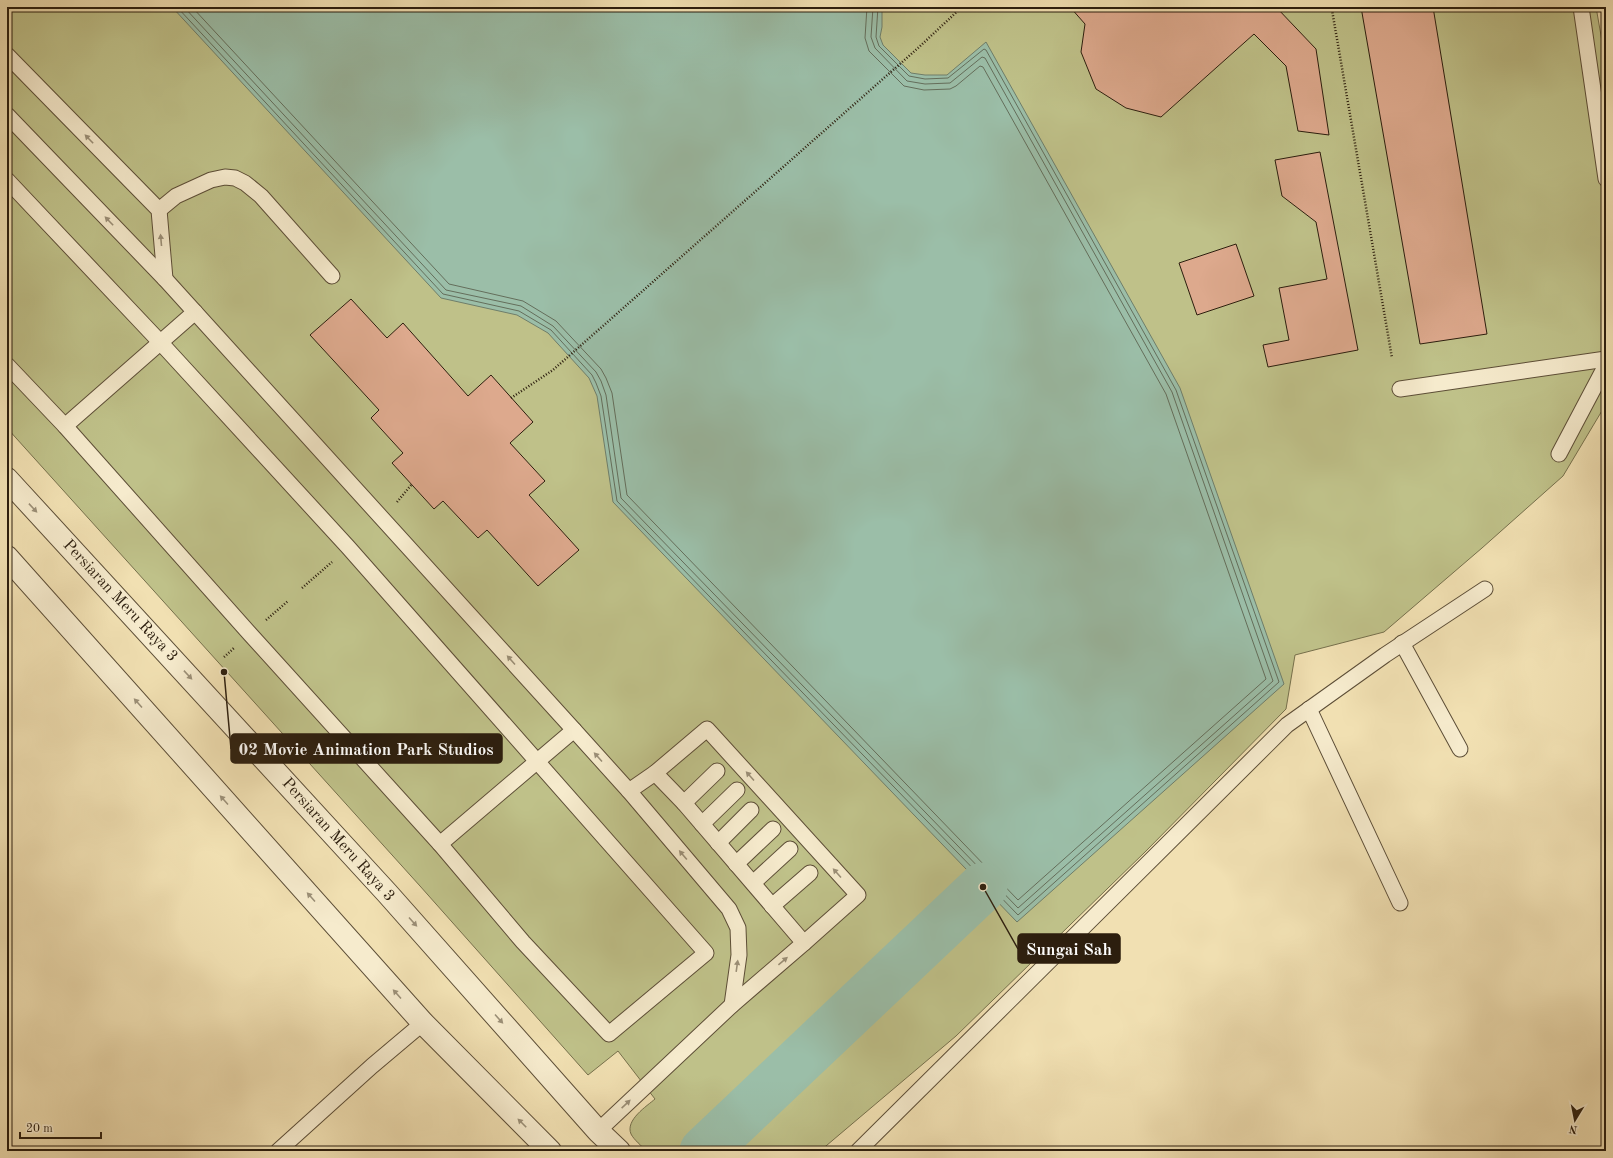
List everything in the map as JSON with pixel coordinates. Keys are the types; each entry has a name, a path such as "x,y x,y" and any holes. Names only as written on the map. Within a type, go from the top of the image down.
{"street":[{"name":"Persiaran Meru Raya 3","path":"7,479 387,893 598,1130 619,1151"},
{"path":"7,557 423,1023 550,1151"}],"lane":[{"path":"1581,7 1606,179"},
{"path":"7,55 159,210 165,279"},
{"path":"7,115 165,279 629,791 729,909 738,928 739,955 732,1005"},
{"path":"159,210 176,196 211,180 225,177 235,178 245,183 261,196 332,276"},
{"path":"7,180 160,342 348,547 706,953 609,1034 523,942 440,844 65,426 7,365"},
{"path":"65,426 195,312"},
{"path":"1400,389 1606,358"},
{"path":"1559,454 1606,365"},
{"path":"858,1151 1287,726 1402,643 1485,589"},
{"path":"1402,643 1460,749"},
{"path":"1309,709 1400,904"},
{"path":"598,1130 732,1005 858,895 708,729 654,773 629,791"},
{"path":"440,844 574,730"},
{"path":"684,803 716,771"},
{"path":"654,773 684,803 804,943"},
{"path":"702,824 738,790"},
{"path":"718,842 751,810"},
{"path":"736,864 773,828"},
{"path":"753,883 790,849"},
{"path":"772,906 810,873"},
{"path":"278,1151 372,1066 423,1023"}],"path":[{"path":"511,398 552,370 918,48 962,7"},
{"path":"1330,7 1332,10 1392,358"},
{"path":"394,506 412,484"},
{"path":"302,588 335,559"},
{"path":"264,622 288,601"}],"green space":[{"path":"7,7 1596,7 1606,64 1606,404 1563,476 1384,632 1295,655 1286,709 1145,852 956,1036 820,1151 646,1151 632,1136 630,1129 634,1119 642,1109 655,1099 618,1051 588,1075 420,886 7,428"}],"water":[{"path":"172,7 882,7 882,27 880,37 883,45 911,73 925,75 947,75 986,42 1180,388 1284,684 1017,922 613,502 597,396 589,378 548,333 517,315 441,298"}],"building":[{"path":"1070,7 1276,7 1316,49 1329,135 1298,131 1286,66 1254,34 1161,117 1126,108 1096,89 1081,52 1085,24"},
{"path":"1361,7 1433,7 1487,334 1420,344"},
{"path":"1320,152 1358,350 1268,367 1263,345 1289,340 1279,288 1327,279 1316,222 1282,196 1275,160"},
{"path":"1236,244 1254,296 1197,315 1179,263"},
{"path":"351,299 387,338 403,323 468,396 491,375 533,422 510,443 545,481 529,495 579,550 538,586 487,530 478,538 443,501 434,509 392,463 403,453 371,418 379,410 310,335"}],"waterway":[{"path":"704,1151 983,887"}],"place":[{"name":"02 Movie Animation Park Studios","path":"224,672"},
{"name":"Sungai Sah","path":"983,887"}]}
